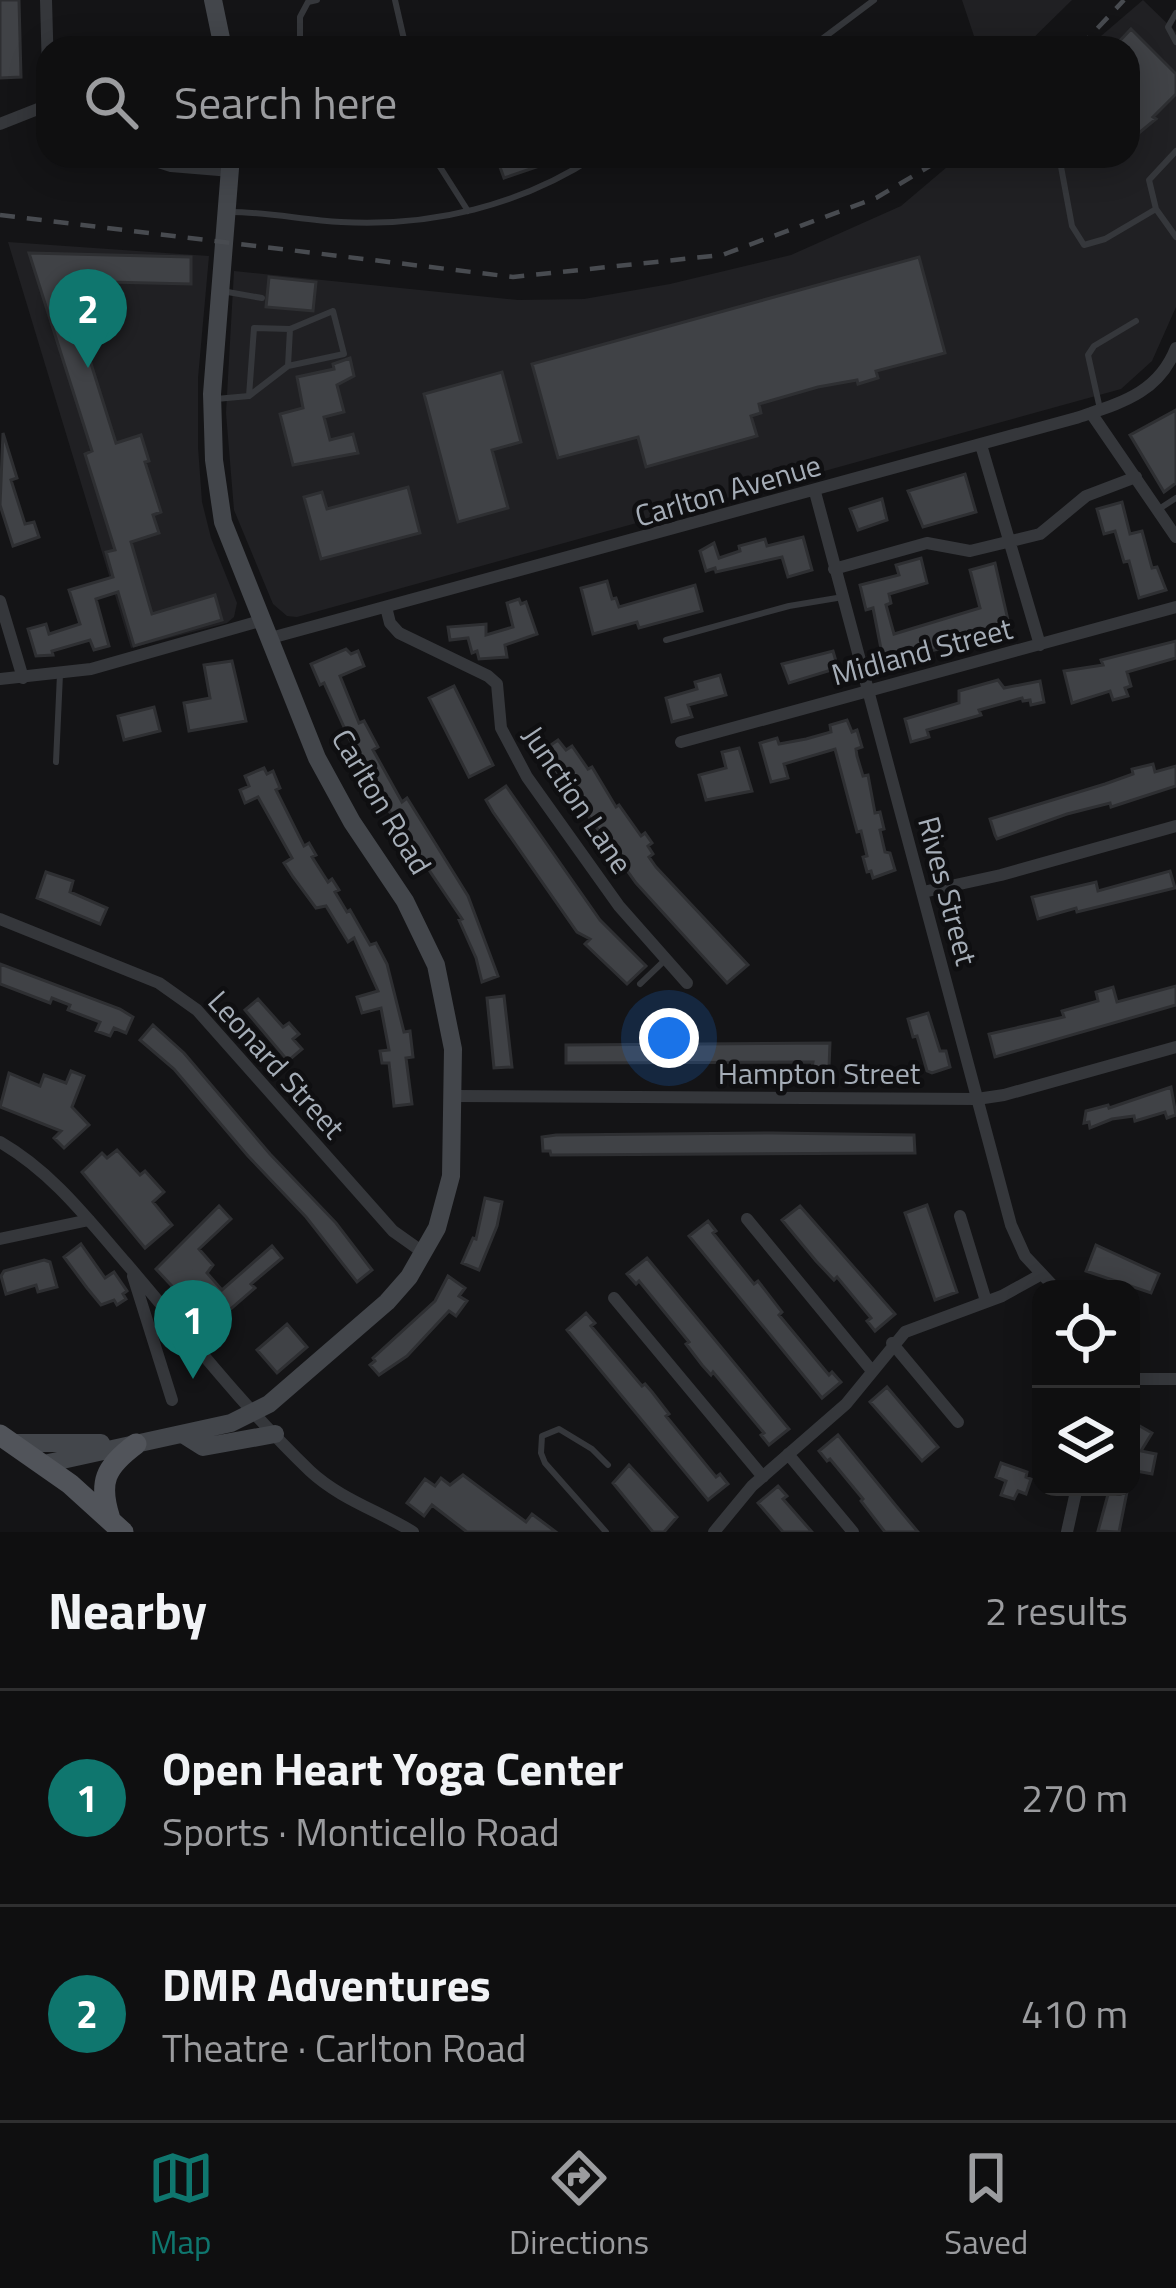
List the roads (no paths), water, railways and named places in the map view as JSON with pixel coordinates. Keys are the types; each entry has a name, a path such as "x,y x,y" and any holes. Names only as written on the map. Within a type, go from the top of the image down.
{"main road":[{"path":"213,0 220,36"},
{"name":"Carlton Road","path":"231,168 212,399 223,522 316,758 405,901 436,965 450,1022 454,1096 451,1176 437,1228 424,1253 387,1302 254,1414"},
{"path":"44,1464 184,1435 254,1414"},
{"path":"184,1435 203,1447 275,1435"},
{"path":"5,1443 136,1444"},
{"path":"5,1443 44,1464 116,1526"},
{"path":"116,1526 102,1495 104,1478 116,1459 136,1444"}],"street":[{"path":"46,0 47,36"},
{"path":"0,124 36,110"},
{"name":"Carlton Avenue","path":"0,679 60,674 386,607 815,492 1095,411 1150,388 1170,364 1176,348"},
{"path":"1095,411 1176,537"},
{"path":"981,445 1040,644"},
{"path":"834,569 927,543 970,551 1040,534 1086,496 1136,477"},
{"name":"Rives Street","path":"815,492 1015,1236 1046,1280"},
{"path":"0,601 23,678"},
{"name":"Junction Lane","path":"386,607 399,633 497,684 501,728 527,777 619,906 687,983"},
{"name":"Midland Street","path":"681,742 1176,607"},
{"path":"922,892 1176,826"},
{"name":"Leonard Street","path":"0,919 179,995 230,1045 381,1218 424,1253"},
{"name":"Hampton Street","path":"454,1096 977,1100 1176,1047"},
{"path":"0,1142 40,1167 275,1435 333,1489 413,1532"},
{"path":"960,1216 986,1301"},
{"path":"747,1219 872,1371"},
{"path":"0,1239 89,1220"},
{"path":"130,1269 172,1400"},
{"path":"714,1532 763,1477 846,1404 892,1343 920,1324 986,1301 1040,1275"},
{"path":"614,1298 763,1477"},
{"path":"892,1343 958,1422"},
{"path":"1140,1379 1176,1379"},
{"path":"788,1454 853,1532"},
{"path":"1067,1532 1075,1496"}],"lane":[{"path":"301,36 300,17 308,2 317,0"},
{"path":"395,0 403,36"},
{"path":"826,36 874,0"},
{"path":"1176,13 1168,27 1176,43"},
{"path":"1176,152 1149,180 1156,209 1176,238"},
{"path":"441,168 468,211"},
{"path":"227,212 369,223 468,211 542,187 575,168"},
{"path":"1060,168 1072,226 1084,245 1105,239 1156,209"},
{"path":"219,290 262,298"},
{"path":"212,399 249,396 288,366 344,354 333,311 290,329 254,328 249,396"},
{"path":"1095,411 1088,355 1094,346 1136,321"},
{"path":"288,366 290,329"},
{"path":"1159,509 1176,498"},
{"path":"666,640 790,605 843,596"},
{"path":"56,762 60,674"},
{"path":"640,984 668,958"},
{"path":"606,1532 544,1463 542,1436 559,1429 608,1465"}],"railway":[{"path":"1090,36 1124,0"},
{"path":"0,215 513,277 722,255 876,198 927,168"}],"place":[{"name":"DMR Adventures","path":"88,368"},
{"name":"Open Heart Yoga Center","path":"193,1379"}]}
